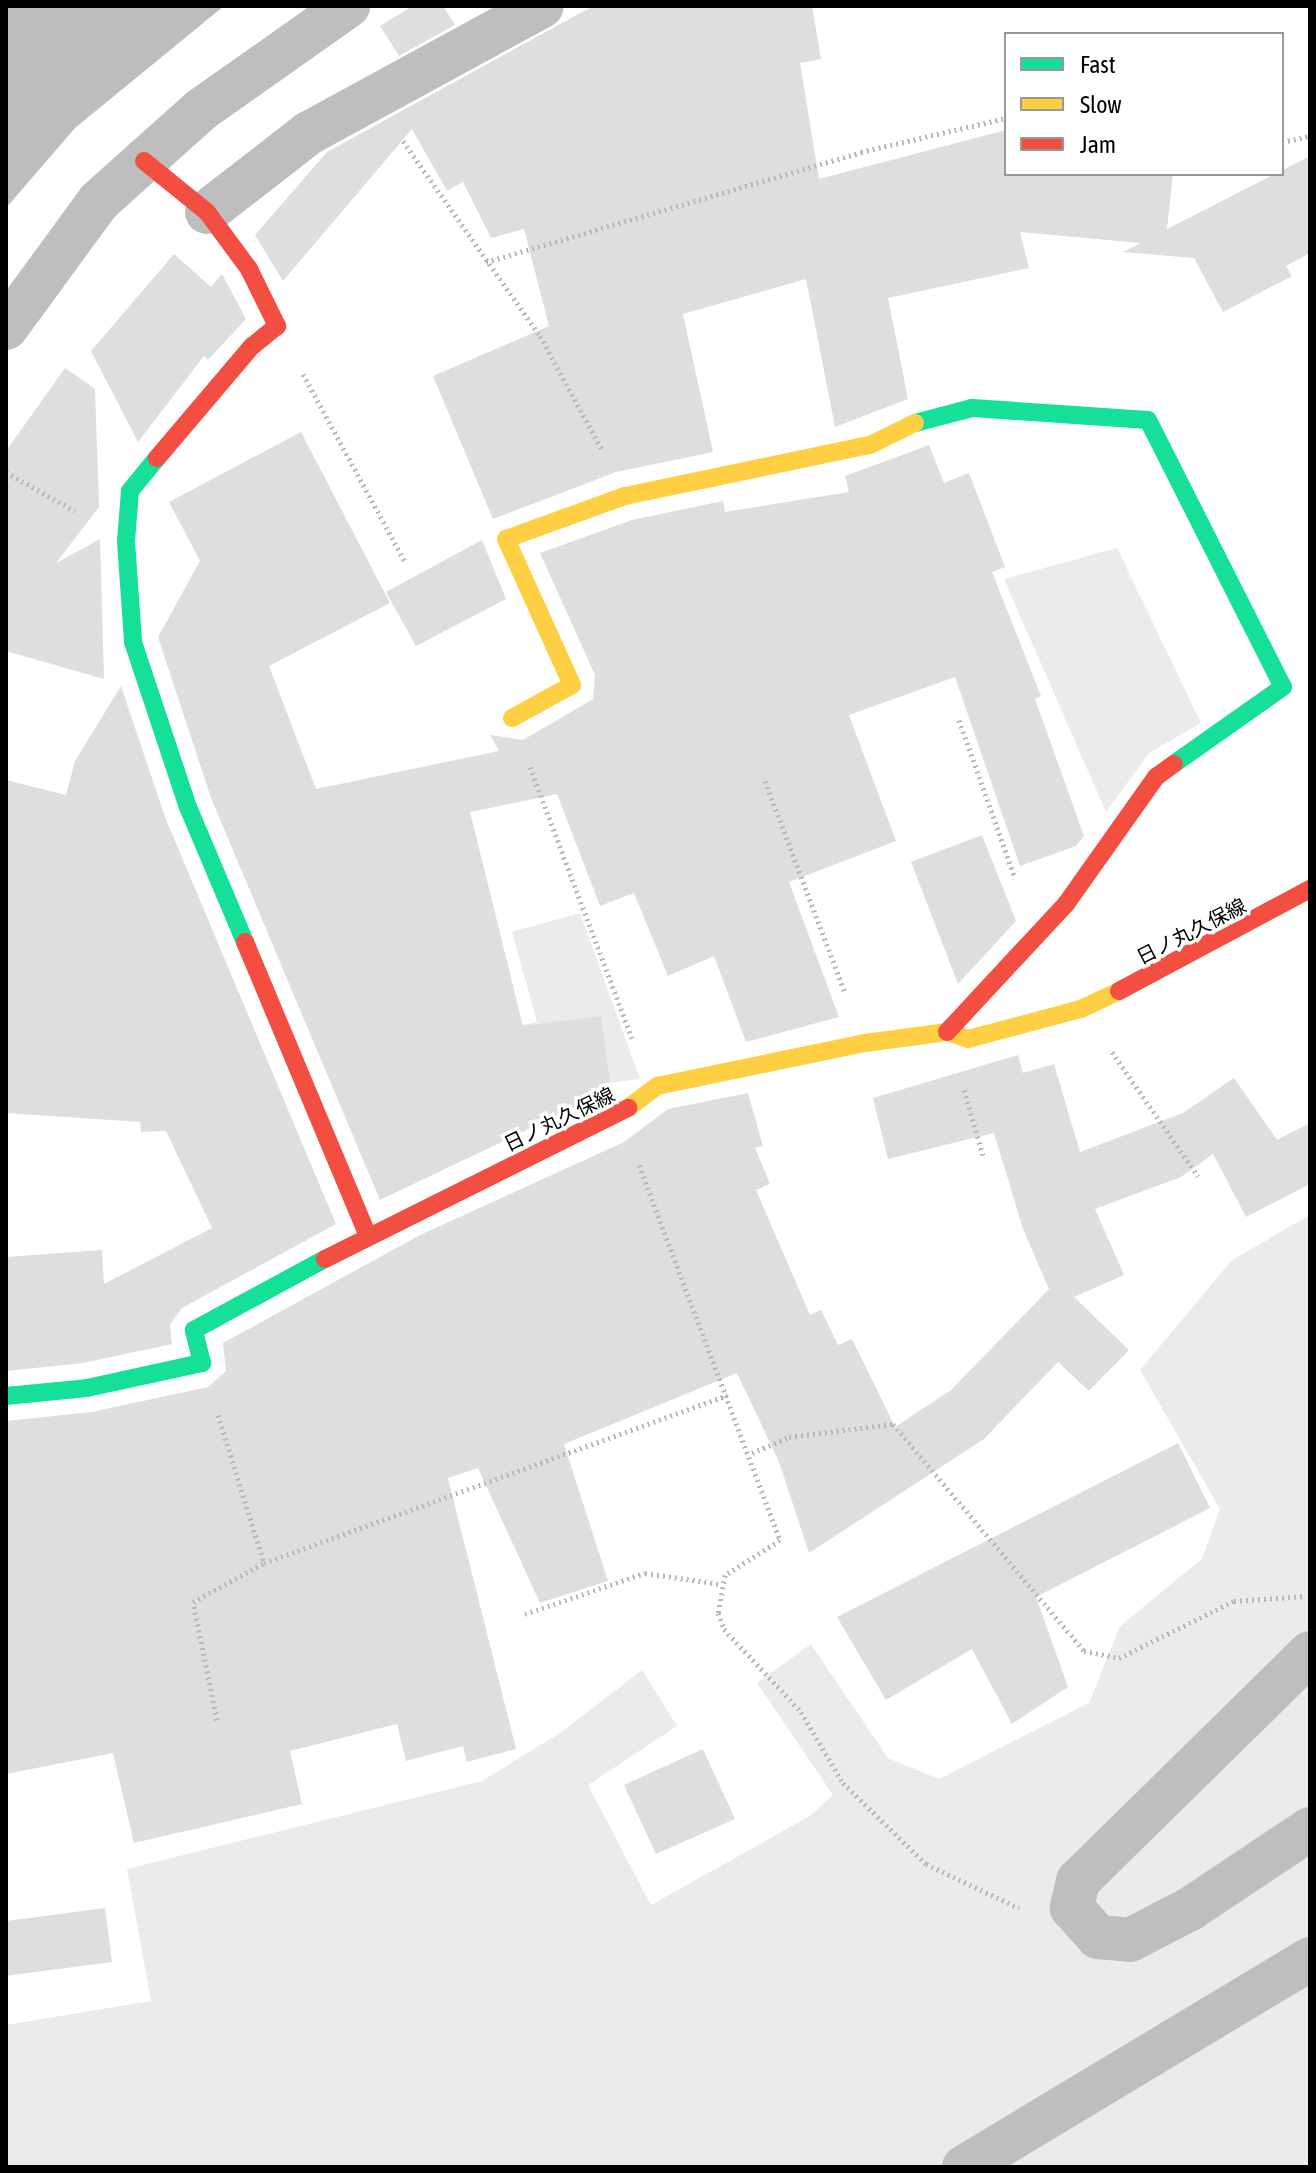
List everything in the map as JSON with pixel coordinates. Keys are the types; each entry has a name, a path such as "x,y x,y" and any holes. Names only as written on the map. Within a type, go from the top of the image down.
{"street":[{"path":"6,328 99,201 202,109 348,6"},
{"path":"207,212 309,133 375,94 542,6"},
{"path":"144,161 207,212 249,269 277,326 252,346 130,491 126,541 133,642 188,807 368,1236"},
{"path":"512,718 572,685 506,539 625,496 870,445 949,412 1148,420 1283,687 1156,777 1036,938 947,1032"},
{"name":"日ノ丸久保線","path":"202,1363 194,1330 368,1236 620,1115 652,1091 865,1043 947,1032 968,1039 1081,1009 1196,955 1310,889"},
{"path":"6,1396 87,1388 202,1363"},
{"path":"1310,1653 1078,1881 1072,1908 1084,1927 1098,1937 1130,1940 1190,1909 1310,1829"},
{"path":"964,2167 1310,1959"}],"path":[{"path":"375,94 435,193 540,336 625,496"},
{"path":"486,262 861,152 1004,118"},
{"path":"1284,142 1310,136"},
{"path":"277,326 405,562"},
{"path":"6,472 126,541"},
{"path":"512,718 652,1091"},
{"path":"959,720 1036,938"},
{"path":"765,781 865,1043"},
{"path":"1081,1009 1198,1176"},
{"path":"525,1614 645,1573 720,1584 780,1540 752,1453 620,1115"},
{"path":"202,1363 264,1563"},
{"path":"217,1720 193,1602 264,1563 728,1395"},
{"path":"752,1453 789,1437 893,1424 1084,1651 1119,1658 1234,1601 1310,1596"},
{"path":"720,1584 718,1613 738,1650 801,1712 843,1783 926,1864 1072,1933 1084,1927"}],"shaded area":[{"path":"6,6 224,6 75,128 6,208"},
{"path":"1117,548 1201,723 1149,753 1106,812 1004,579"},
{"path":"580,913 640,1079 520,1095 486,1033 537,1022 512,932"},
{"path":"1310,1215 1310,2167 6,2167 6,2025 151,2001 127,1869 482,1781 560,1733 642,1670 677,1726 588,1785 651,1905 810,1816 833,1795 757,1683 811,1644 888,1758 939,1779 1089,1703 1120,1626 1202,1559 1220,1509 1140,1370 1232,1260"}],"building":[{"path":"413,6 443,6 455,25 399,56 380,26"},
{"path":"593,6 812,6 821,59 800,63 819,179 1004,131 1004,176 1173,176 1167,229 1271,176 1284,176 1284,169 1310,156 1310,253 1286,266 1292,276 1223,312 1194,258 1123,252 1140,243 1020,232 1029,268 888,298 908,399 835,427 806,279 683,314 713,452 616,472 493,519 433,376 549,326 524,229 491,238 463,182 447,191 412,129 283,281 255,235 327,152"},
{"path":"174,254 211,287 222,274 246,319 208,360 204,356 138,442 91,351"},
{"path":"65,368 95,389 99,507 56,563 100,539 104,679 6,651 6,451"},
{"path":"301,432 390,603 269,666 316,789 499,751 490,735 523,740 593,699 595,675 540,553 632,520 723,501 725,512 849,492 845,476 929,445 944,483 969,473 1005,567 992,572 1041,696 1035,699 1084,836 1076,846 1020,866 955,677 849,715 896,841 789,882 839,1017 746,1042 714,956 668,976 634,893 600,906 557,794 470,812 523,1026 601,1016 611,1090 380,1200 211,798 158,637 200,561 169,502"},
{"path":"482,540 506,599 416,646 386,592"},
{"path":"121,686 165,817 336,1224 182,1308 170,1324 172,1344 83,1363 6,1371 6,1257 102,1250 104,1284 212,1228 166,1131 141,1132 140,1122 6,1113 6,780 66,795 75,761"},
{"path":"982,835 1016,921 958,984 911,862"},
{"path":"1018,1055 1023,1073 1054,1064 1080,1152 1183,1113 1234,1078 1277,1140 1310,1123 1310,1184 1246,1217 1213,1154 1181,1177 1095,1209 1124,1275 1074,1297 1129,1350 1089,1391 1058,1362 984,1439 809,1553 779,1462 737,1373 564,1444 608,1581 540,1603 478,1468 448,1478 516,1749 467,1762 463,1746 406,1761 397,1724 290,1751 302,1804 134,1843 113,1753 6,1774 6,1421 92,1412 208,1387 226,1371 223,1343 420,1235 624,1142 668,1109 748,1093 763,1146 755,1148 770,1184 756,1190 810,1315 821,1310 838,1345 852,1339 895,1427 951,1390 1049,1289 1023,1229 994,1133 888,1159 873,1098"},
{"path":"1178,1443 1210,1508 1036,1597 1068,1687 1012,1724 972,1649 886,1700 837,1617"},
{"path":"703,1749 735,1819 656,1854 624,1785"},
{"path":"105,1908 112,1962 6,1976 6,1921"}],"traffic: fast":[{"path":"915,423 972,408 1148,420 1283,687 1174,764"},
{"path":"157,458 130,491 126,541 133,642 188,807 245,942"},
{"path":"6,1396 87,1388 202,1363 194,1330 325,1259"}],"traffic: slow":[{"path":"512,718 572,685 506,539 625,496 870,445 915,423"},
{"path":"628,1108 657,1086 865,1043 947,1032 968,1039 1081,1009 1119,991"}],"traffic: jam":[{"path":"144,161 207,212 249,269 277,326 252,346 157,458"},
{"path":"947,1032 1066,904 1156,777 1174,764"},
{"path":"1119,991 1310,889"},
{"path":"245,942 368,1236"},
{"path":"325,1259 628,1108"}]}
